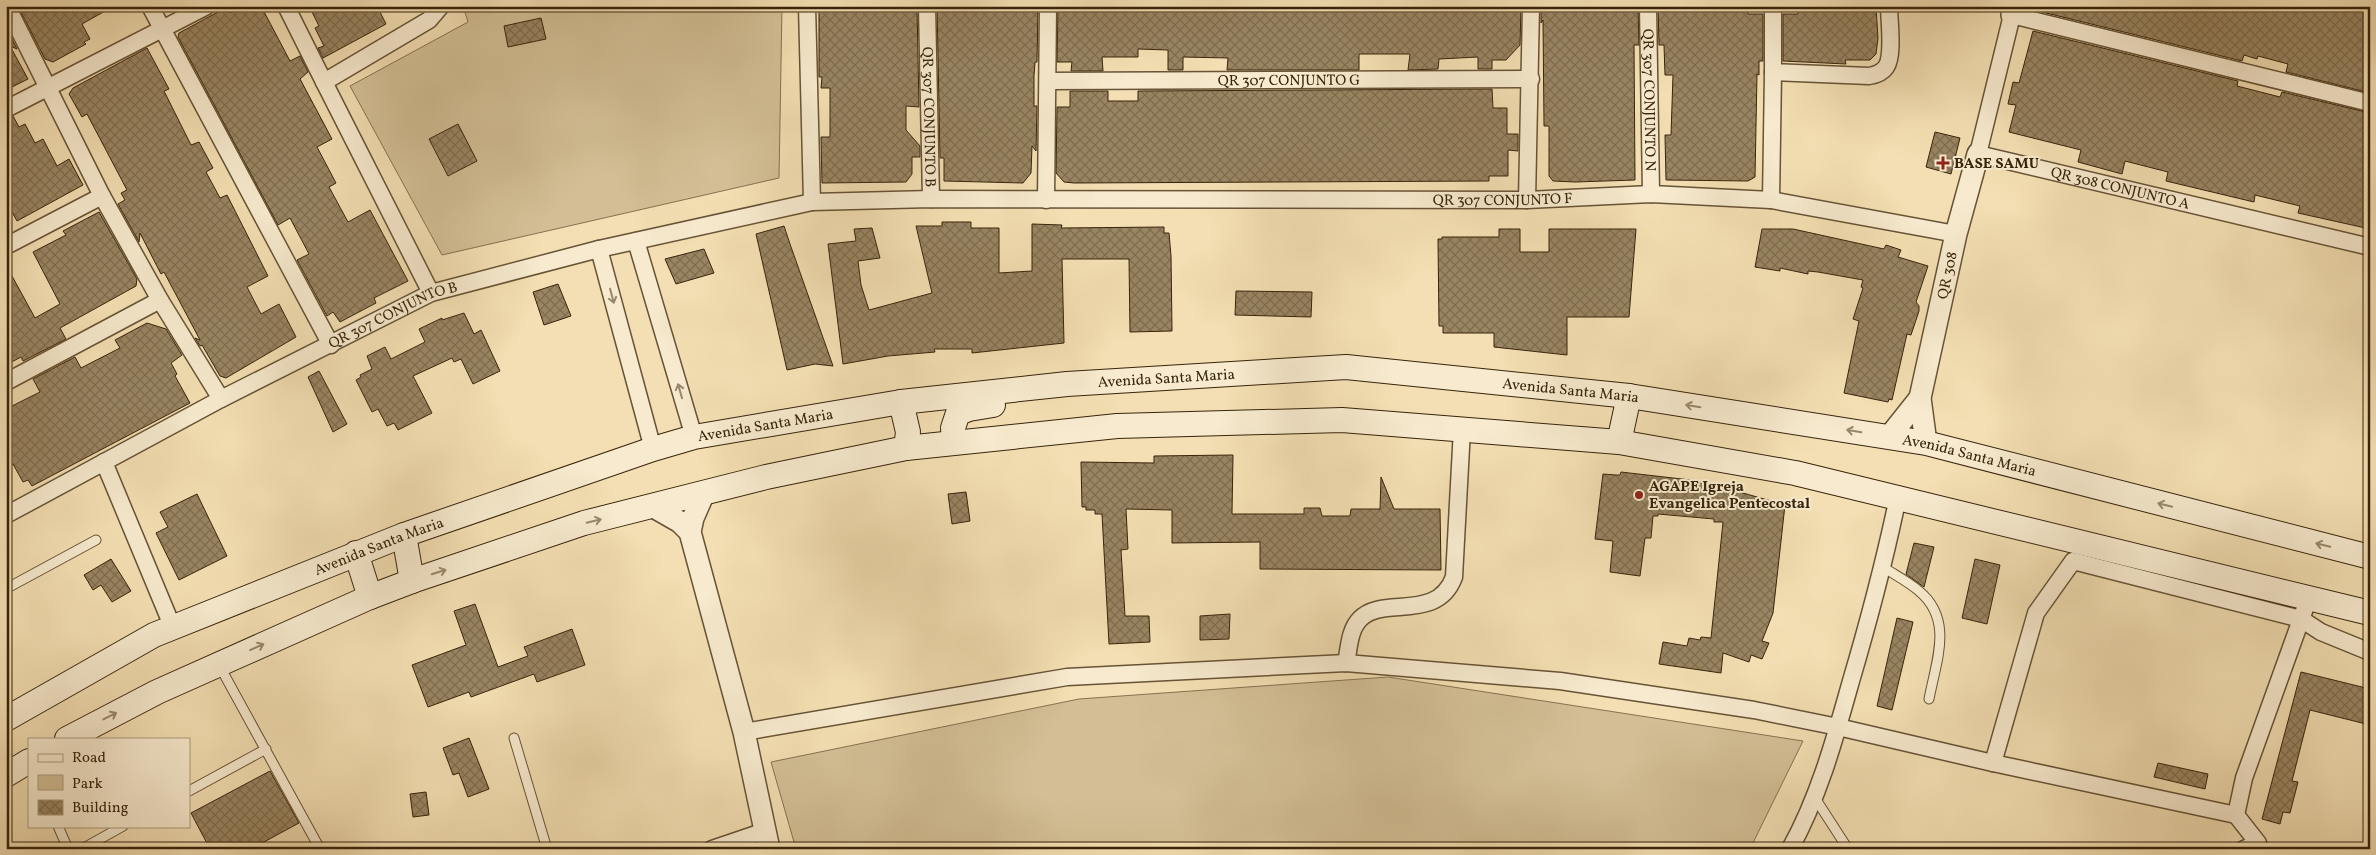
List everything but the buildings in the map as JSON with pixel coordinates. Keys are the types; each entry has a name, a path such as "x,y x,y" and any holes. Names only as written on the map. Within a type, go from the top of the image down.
{"main road":[{"name":"Avenida Santa Maria","path":"6,719 154,635 404,535 653,449 694,437 901,402 1067,384 1346,367 1629,396 1926,444 2370,557"},
{"path":"954,442 953,428 958,413 1038,395 1067,384"},
{"path":"1619,442 1629,396"},
{"path":"901,402 908,432 906,448"},
{"path":"69,738 157,692 370,597 584,523 766,477 906,448 1117,426 1342,420 1619,442 1795,473 1898,497 2080,552 2304,610 2370,613"},
{"path":"404,535 412,581"},
{"path":"356,553 370,597"},
{"path":"6,775 28,762"}],"street":[{"path":"7,6 102,196 160,300 221,399"},
{"path":"150,6 330,345"},
{"path":"6,109 207,6"},
{"path":"286,6 431,292"},
{"path":"324,82 429,20 441,6"},
{"path":"807,6 812,202"},
{"name":"QR 307 CONJUNTO B","path":"6,515 221,399 431,292 599,249 812,202 931,199 927,6"},
{"path":"1046,200 1048,6"},
{"path":"1527,200 1531,79 1531,6"},
{"name":"QR 307 CONJUNTO N","path":"1648,6 1651,194"},
{"path":"1771,200 1772,6"},
{"path":"1773,72 1869,76 1878,74 1886,67 1890,59 1889,6"},
{"path":"1978,154 2013,11 2370,103"},
{"name":"QR 307 CONJUNTO G","path":"1048,81 1531,79"},
{"name":"QR 308","path":"1926,444 1920,398 1956,234 1978,154"},
{"name":"QR 308 CONJUNTO A","path":"1978,154 2370,247"},
{"name":"QR 307 CONJUNTO F","path":"931,199 1527,200 1651,194 1771,200 1956,234"},
{"path":"6,246 102,196"},
{"path":"636,241 694,437"},
{"path":"599,249 653,449"},
{"path":"6,382 160,300"},
{"name":"QR 308","path":"1889,437 1920,398"},
{"path":"1346,663 1352,630 1360,618 1373,612 1429,602 1441,597 1450,587 1454,577 1462,429"},
{"path":"104,462 173,628"},
{"path":"704,493 693,518 690,532 744,732 767,840 712,849"},
{"path":"1790,849 1815,798 1838,727 1883,567 1898,497"},
{"path":"652,506 680,522 690,532"},
{"path":"1994,763 2036,613 2080,552"},
{"path":"2304,610 2321,632 2370,652"},
{"path":"2236,815 2244,778 2304,610"},
{"path":"744,732 1067,677 1346,663 1560,680 1754,710 1838,727 2236,815 2258,843 2244,849"}],"lane":[{"path":"6,586 11,586 96,540"},
{"path":"1883,567 1919,590 1931,603 1939,616 1941,633 1929,700"},
{"path":"219,664 320,849"},
{"path":"514,738 547,849"},
{"path":"190,790 266,749"},
{"path":"1815,798 1848,849"},
{"path":"59,828 68,849"},
{"path":"82,849 119,828"}],"green space":[{"path":"463,6 782,6 779,178 442,255 350,86 468,22"},
{"path":"1388,677 1803,741 1750,849 796,849 771,762 1079,699"}],"place":[{"name":"BASE SAMU","path":"1943,163"},
{"name":"AGAPE Igreja Evangelica Pentecostal","path":"1639,495"}]}
